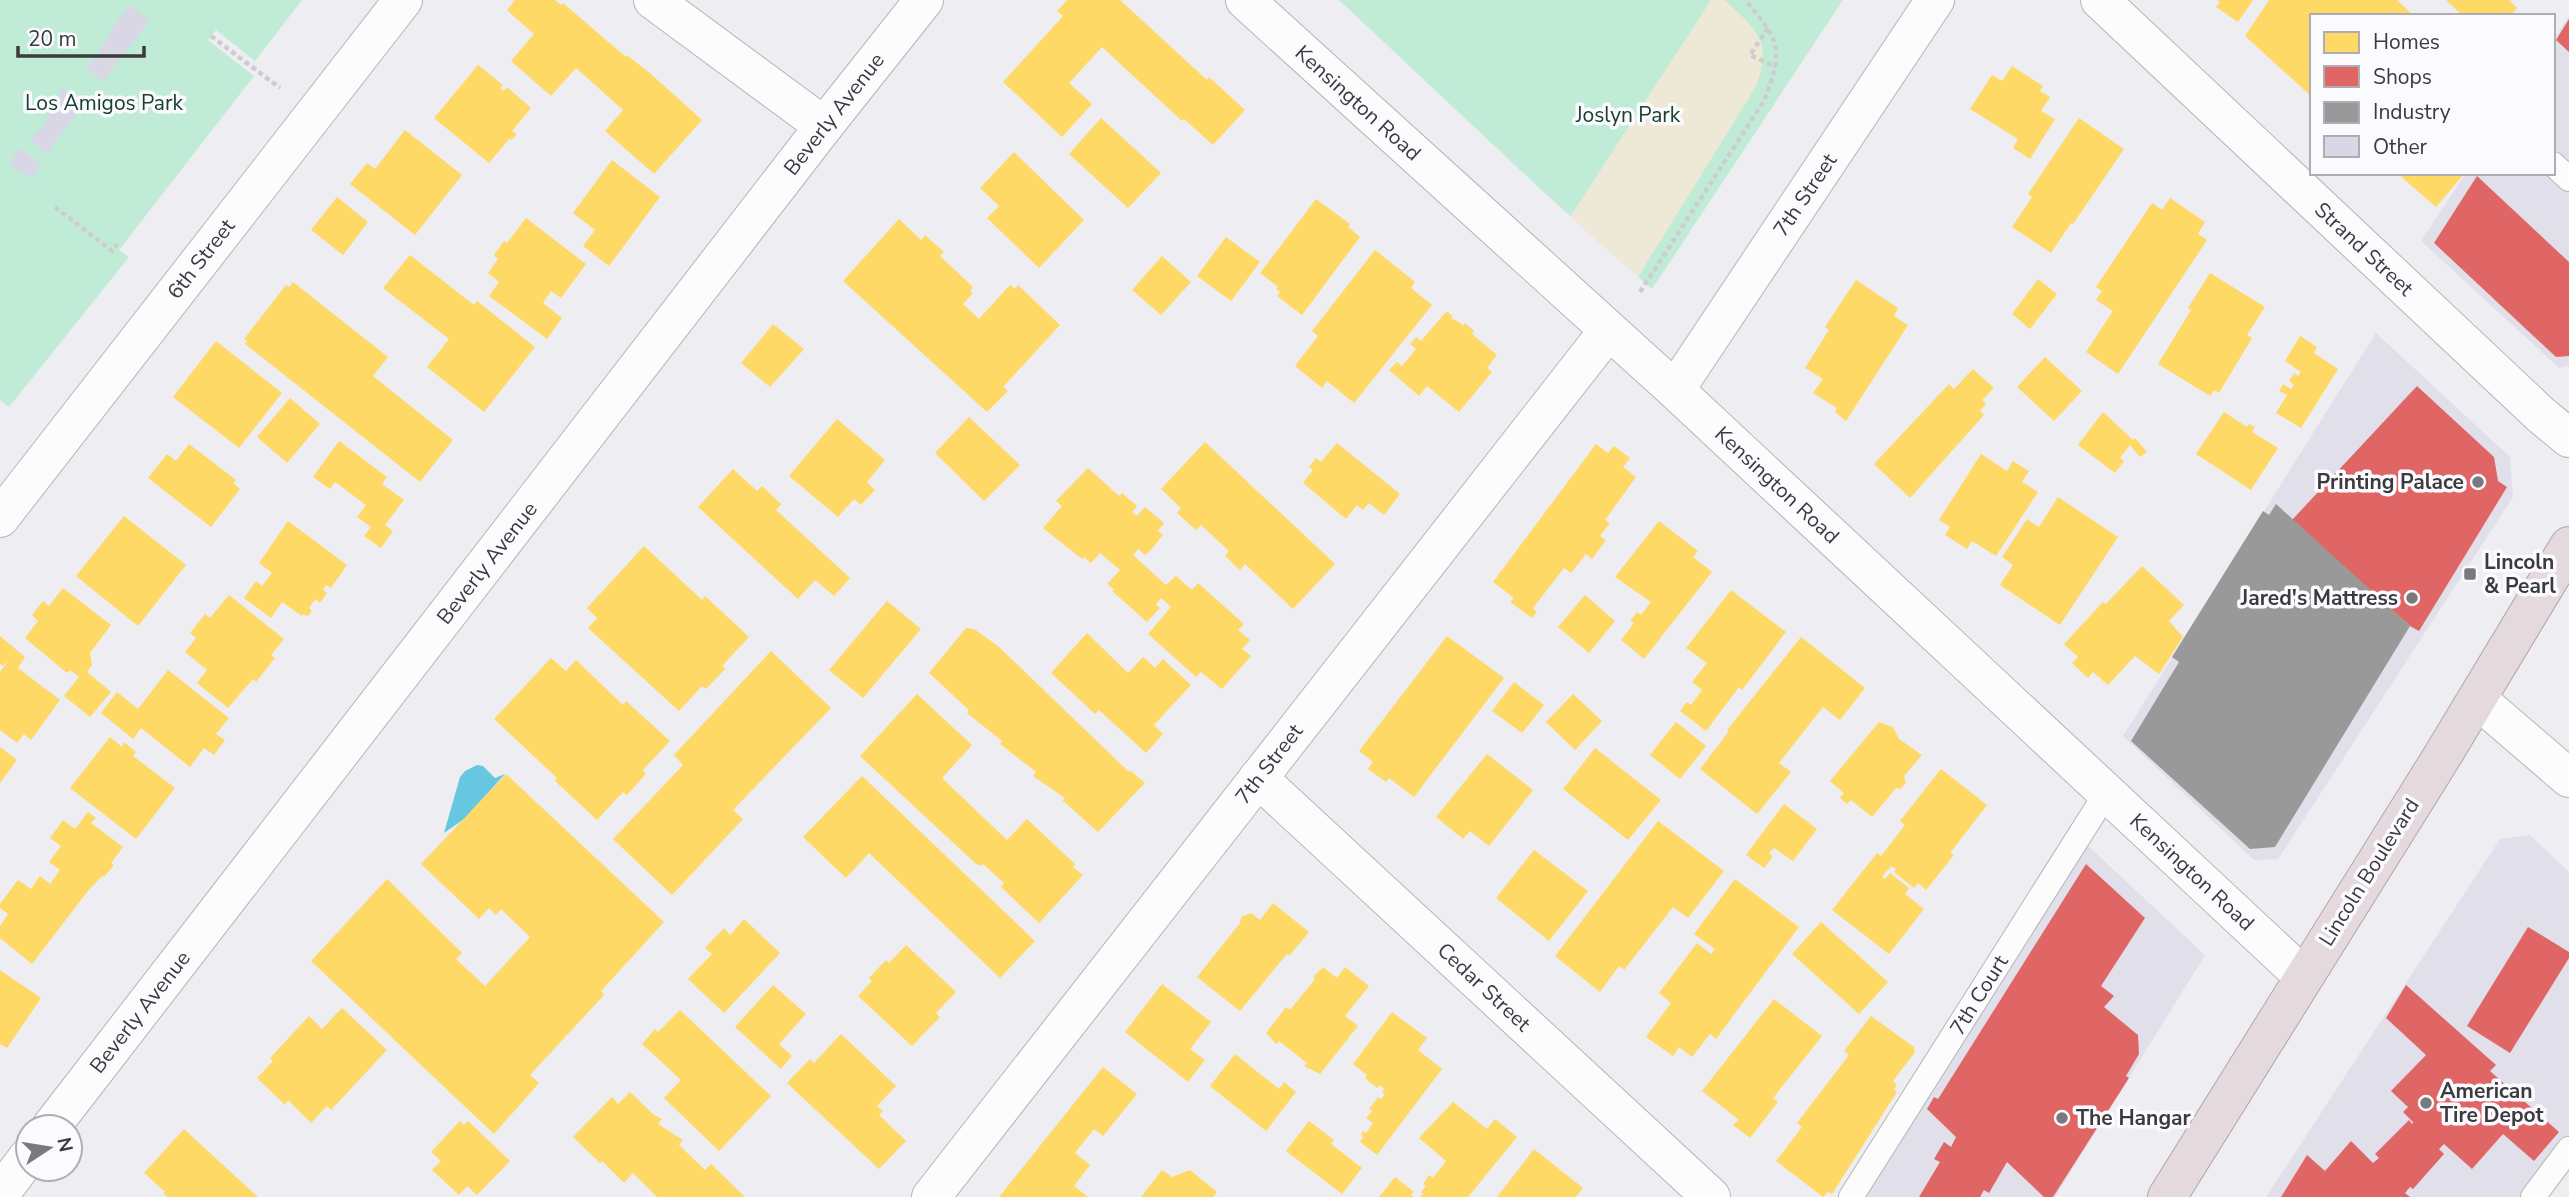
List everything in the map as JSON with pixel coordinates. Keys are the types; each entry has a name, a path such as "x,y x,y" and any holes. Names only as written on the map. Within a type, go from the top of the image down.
{"highway":[{"name":"Lincoln Boulevard","path":"2167,1197 2477,699 2569,546"}],"street":[{"name":"6th Street","path":"0,518 403,0"},
{"path":"653,0 824,126"},
{"name":"Beverly Avenue","path":"62,1113 924,0"},
{"name":"Kensington Road","path":"1245,0 1675,390 2304,976"},
{"name":"7th Street","path":"1675,390 1935,0"},
{"name":"Strand Street","path":"2101,0 2541,415 2569,438"},
{"name":"7th Street","path":"931,1197 1608,331"},
{"path":"2477,699 2569,778"},
{"name":"Cedar Street","path":"1258,778 1711,1197"},
{"path":"0,1194 14,1176"}],"lane":[{"path":"2555,166 2569,179"},
{"name":"7th Court","path":"1852,1197 2107,792"},
{"path":"2533,1197 2569,1149"}],"path":[{"path":"1640,292 1763,101 1776,67 1778,50 1769,28 1745,0"},
{"path":"1769,28 1750,55 1776,67"},
{"path":"211,36 280,88"},
{"path":"55,207 112,251 117,244"}],"shaded area":[{"path":"2569,16 2569,366 2559,368 2421,241 2465,175 2555,175 2555,37"},
{"path":"2376,333 2510,457 2513,497 2278,859 2254,860 2123,736"},
{"path":"2530,835 2569,872 2569,1156 2534,1197 2266,1197 2500,839"},
{"path":"2086,844 2205,955 2055,1197 1862,1197"}],"green space":[{"name":"Los Amigos Park","path":"0,0 302,0 255,61 216,30 208,40 254,76 119,250 129,257 9,407 0,400"},
{"name":"Joslyn Park","path":"1339,0 1843,0 1652,289 1549,197"}],"sand":[{"path":"1711,0 1724,0 1753,29 1762,47 1760,72 1755,88 1638,277 1570,217"}],"water":[{"path":"477,765 483,766 495,778 505,774 464,819 444,833 460,777"}],"building: Homes":[{"path":"515,0 555,0 561,5 563,3 626,57 627,55 651,74 702,120 654,174 605,131 623,110 576,68 551,96 511,61 534,34 507,10"},
{"path":"1067,0 1120,0 1207,80 1209,77 1245,110 1213,145 1184,119 1182,121 1102,47 1069,83 1092,104 1062,137 1003,82 1063,16 1057,11"},
{"path":"2217,0 2253,0 2238,22 2216,7 2220,2"},
{"path":"2269,0 2397,0 2412,14 2310,14 2310,95 2245,36"},
{"path":"2446,0 2509,0 2517,8 2512,14 2461,14"},
{"path":"478,65 503,85 500,88 504,91 507,87 531,108 512,131 517,134 511,140 510,138 489,163 434,118"},
{"path":"2012,66 2043,86 2040,91 2050,97 2041,111 2055,119 2030,159 2013,148 2018,139 1970,109 1992,75 2002,81"},
{"path":"1101,118 1161,173 1128,208 1069,154"},
{"path":"2079,118 2124,149 2051,253 2012,227 2032,197 2028,194"},
{"path":"405,130 462,175 415,235 350,184 367,163 375,169"},
{"path":"1014,152 1084,220 1039,268 987,218 999,206 980,188"},
{"path":"612,160 660,197 609,266 583,246 595,230 573,213"},
{"path":"2399,175 2463,175 2436,207"},
{"path":"337,197 368,222 343,255 311,230"},
{"path":"2170,198 2205,222 2198,234 2207,240 2118,374 2086,352 2113,311 2096,300 2102,291 2096,287 2152,203 2162,210"},
{"path":"1316,199 1350,224 1348,227 1360,237 1302,315 1277,296 1280,292 1276,289 1278,287 1260,273"},
{"path":"526,218 586,264 561,298 551,291 543,303 562,318 547,339 489,296 499,282 488,273 498,259 494,255"},
{"path":"899,219 921,240 925,235 944,252 940,256 973,287 970,291 973,293 963,304 979,319 1010,285 1015,289 1018,285 1060,325 1003,387 1008,391 987,412 843,281"},
{"path":"1226,237 1260,262 1231,301 1197,276"},
{"path":"1375,250 1415,282 1411,288 1432,305 1354,403 1327,381 1322,388 1295,366 1318,336 1312,331"},
{"path":"410,255 474,305 477,301 535,347 484,412 427,367 449,339 383,288"},
{"path":"1162,256 1191,282 1161,315 1132,290"},
{"path":"2210,273 2265,307 2247,335 2252,338 2219,393 2214,390 2210,396 2158,364"},
{"path":"2038,279 2057,294 2030,329 2012,314"},
{"path":"1856,280 1898,308 1894,316 1908,325 1846,421 1835,412 1837,408 1813,393 1823,379 1805,368 1829,330 1825,327"},
{"path":"293,282 388,357 373,376 453,440 420,482 245,344 247,341 244,339 286,285 289,287"},
{"path":"1448,312 1462,327 1465,323 1474,331 1472,334 1497,355 1487,368 1492,372 1459,412 1427,386 1419,396 1389,370 1397,362 1402,366 1416,349 1410,344 1416,337 1421,341"},
{"path":"773,324 804,349 770,387 741,363"},
{"path":"2300,336 2317,347 2314,353 2338,369 2301,428 2276,413 2287,395 2279,391 2283,384 2291,389 2294,385 2289,381 2294,373 2298,376 2301,372 2285,361"},
{"path":"216,341 282,393 239,448 173,397"},
{"path":"2045,357 2082,391 2054,421 2017,387"},
{"path":"1973,369 1994,388 1982,400 1986,404 1980,411 1984,415 1910,498 1874,464 1949,384 1954,389"},
{"path":"290,398 320,424 287,463 257,437"},
{"path":"2103,412 2133,440 2135,438 2147,452 2140,457 2130,445 2120,458 2124,461 2115,473 2078,445"},
{"path":"2224,412 2247,427 2249,424 2255,427 2252,432 2278,448 2251,490 2196,454"},
{"path":"969,417 1020,465 984,501 935,453"},
{"path":"837,419 885,460 867,482 875,490 861,505 854,499 838,517 789,476"},
{"path":"339,441 387,477 382,484 404,500 385,525 393,531 381,548 364,536 371,527 357,517 366,505 335,482 330,489 313,477"},
{"path":"1205,442 1335,564 1293,609 1245,564 1240,570 1225,556 1229,551 1201,525 1196,530 1177,513 1181,508 1161,489"},
{"path":"1337,443 1400,494 1384,515 1369,503 1363,510 1357,505 1346,519 1303,483 1313,470 1309,467 1316,458 1321,462"},
{"path":"189,444 236,480 233,483 240,489 211,527 148,478 167,454 176,461"},
{"path":"1596,444 1608,453 1614,446 1630,458 1623,467 1636,477 1605,520 1610,523 1600,536 1606,540 1592,559 1586,554 1571,573 1564,568 1533,608 1537,612 1532,618 1510,602 1514,598 1493,582"},
{"path":"1981,454 2007,471 2013,461 2029,471 2022,482 2038,492 1996,556 1972,541 1967,549 1945,535 1950,527 1939,520"},
{"path":"1088,468 1119,496 1122,493 1137,506 1132,512 1137,516 1145,507 1164,523 1158,531 1163,535 1150,551 1145,555 1138,549 1133,555 1166,585 1176,576 1192,590 1198,583 1244,624 1238,630 1250,640 1242,649 1251,656 1222,689 1201,672 1196,677 1148,634 1171,607 1161,598 1156,605 1160,608 1147,622 1107,584 1120,570 1100,553 1091,563 1084,557 1082,559 1043,528 1062,506 1056,501"},
{"path":"733,469 757,491 762,486 781,504 776,510 850,578 834,596 815,580 798,599 698,507"},
{"path":"2058,497 2118,537 2060,625 2000,585 2013,565 2002,557 2027,519 2039,527"},
{"path":"124,516 186,565 138,626 76,576"},
{"path":"288,521 347,565 331,588 326,585 323,590 327,593 320,603 315,599 309,608 312,611 308,616 302,616 282,602 271,618 244,598 256,581 262,586 272,573 259,563"},
{"path":"1659,521 1698,551 1693,557 1712,572 1644,659 1621,640 1634,623 1630,621 1637,612 1641,615 1651,602 1615,577"},
{"path":"644,546 702,600 705,596 749,637 722,666 726,668 706,689 702,686 679,711 588,628 597,618 587,608"},
{"path":"2142,566 2184,605 2169,621 2183,637 2159,674 2135,656 2108,685 2093,672 2088,678 2072,663 2078,657 2064,644 2103,602 2106,604"},
{"path":"63,588 111,625 90,653 92,665 87,672 111,692 90,717 64,696 79,677 70,670 67,673 25,638 38,621 32,615 43,601 49,606"},
{"path":"1731,590 1786,632 1742,690 1739,687 1706,731 1680,711 1687,702 1691,705 1702,690 1692,682 1707,663 1686,648"},
{"path":"229,595 284,639 271,655 275,658 256,682 253,679 228,708 197,683 207,670 185,652 196,638 190,633 205,614 210,618"},
{"path":"1585,595 1615,621 1589,653 1558,627"},
{"path":"887,601 921,629 863,698 829,670"},
{"path":"966,628 974,629 998,646 1129,772 1130,770 1145,783 1098,832 1062,800 1065,798 1033,776 1036,772 1000,744 1002,741 967,713 969,710 929,673"},
{"path":"1087,633 1128,673 1143,657 1155,668 1163,659 1191,685 1154,725 1163,734 1146,753 1099,710 1095,714 1051,673"},
{"path":"0,636 25,657 18,668 60,700 31,740 24,734 17,743 0,730 0,672 9,660 3,666 0,664"},
{"path":"1447,636 1504,678 1414,797 1389,778 1386,782 1368,769 1373,762 1359,751"},
{"path":"1801,637 1865,688 1840,720 1823,707 1779,763 1791,772 1757,814 1700,769 1729,731 1727,730"},
{"path":"771,651 831,708 733,810 743,819 672,895 613,839 683,765 674,755"},
{"path":"551,658 566,671 576,660 623,705 626,701 670,741 643,770 646,774 627,795 623,792 597,820 494,719"},
{"path":"168,670 229,718 216,734 225,740 214,755 204,748 190,767 141,728 133,739 101,713 117,692 138,709"},
{"path":"1514,682 1544,705 1522,733 1492,711"},
{"path":"917,694 972,745 942,778 1007,840 1027,819 1075,864 1073,867 1083,875 1039,923 1001,887 1004,883 983,864 981,866 975,863 860,756"},
{"path":"1573,694 1602,721 1575,750 1546,722"},
{"path":"1676,722 1706,746 1680,779 1650,755"},
{"path":"1879,722 1893,727 1899,739 1922,755 1904,776 1906,783 1900,789 1896,788 1872,817 1851,800 1847,804 1840,798 1844,793 1830,781"},
{"path":"110,737 122,747 124,742 136,752 133,756 175,788 136,839 70,788"},
{"path":"0,747 17,760 0,783"},
{"path":"1595,748 1661,800 1628,840 1563,789"},
{"path":"1487,754 1533,790 1489,846 1470,831 1463,839 1436,817"},
{"path":"1941,769 1987,805 1950,853 1954,855 1926,890 1918,883 1914,888 1894,872 1896,869 1891,866 1882,877 1885,879 1890,873 1909,888 1905,894 1924,909 1889,954 1832,910 1877,853 1881,856 1905,825 1900,821"},
{"path":"506,774 664,922 601,991 604,995 530,1075 539,1083 494,1134 311,961 387,879 462,953 456,959 485,986 530,937 501,909 496,915 489,908 479,919 421,864"},
{"path":"862,776 1035,941 1000,978 869,853 846,878 803,837"},
{"path":"1784,804 1817,829 1793,861 1774,848 1769,853 1773,856 1764,868 1746,855"},
{"path":"88,812 96,818 91,823 123,847 111,863 114,865 87,892 32,964 0,938 0,926 8,914 0,908 0,904 18,880 31,889 40,876 50,884 60,870 49,862 61,846 50,838 63,820 75,829"},
{"path":"1658,821 1724,871 1688,918 1673,907 1624,970 1619,966 1600,992 1555,956"},
{"path":"1534,850 1588,891 1549,941 1496,898"},
{"path":"1735,879 1799,927 1716,1039 1710,1034 1692,1057 1679,1047 1673,1056 1646,1037 1671,1003 1659,993 1697,943 1711,954 1715,949 1694,934"},
{"path":"1273,903 1309,932 1240,1011 1197,977 1240,923 1241,917 1251,913 1260,920"},
{"path":"744,919 780,953 724,1013 688,979 712,954 705,948 724,928 730,935"},
{"path":"1821,922 1888,982 1859,1014 1792,954"},
{"path":"906,945 956,992 936,1013 940,1017 912,1046 858,996 872,981 869,978 886,960 889,963"},
{"path":"1323,967 1337,978 1345,967 1369,986 1345,1016 1358,1026 1320,1074 1304,1066 1307,1063 1279,1041 1276,1044 1266,1033 1286,1007 1290,1010"},
{"path":"0,970 41,998 7,1048 0,1044"},
{"path":"1162,984 1211,1022 1190,1049 1205,1060 1188,1082 1125,1032"},
{"path":"773,985 806,1014 779,1044 792,1056 781,1069 735,1027"},
{"path":"1774,999 1822,1036 1773,1098 1778,1102 1750,1138 1733,1125 1739,1120 1702,1091"},
{"path":"342,1008 387,1050 331,1110 327,1106 311,1123 288,1100 285,1105 257,1078 273,1061 270,1058 309,1016 322,1029"},
{"path":"680,1010 771,1096 719,1151 664,1098 681,1080 642,1044 655,1029 658,1032"},
{"path":"1392,1012 1427,1038 1418,1050 1442,1069 1377,1155 1360,1142 1363,1131 1366,1133 1373,1123 1366,1118 1372,1111 1369,1109 1378,1097 1381,1099 1385,1094 1382,1092 1384,1089 1380,1085 1377,1088 1365,1078 1367,1075 1353,1064"},
{"path":"1871,1016 1914,1047 1915,1052 1893,1081 1897,1085 1894,1089 1897,1092 1832,1194 1828,1192 1823,1197 1776,1161 1802,1127 1797,1123 1849,1055 1844,1051"},
{"path":"841,1034 896,1086 877,1106 883,1111 879,1115 906,1141 879,1169 787,1083 810,1059 814,1063"},
{"path":"1235,1054 1279,1089 1284,1082 1296,1092 1266,1131 1210,1086"},
{"path":"1103,1067 1137,1094 1103,1136 1094,1129 1075,1153 1090,1165 1074,1186 1088,1197 999,1197"},
{"path":"630,1092 654,1115 662,1119 658,1124 683,1140 679,1145 705,1170 711,1164 745,1197 657,1197 633,1173 624,1183 602,1161 600,1163 573,1137 612,1097 618,1104"},
{"path":"1453,1102 1487,1129 1495,1119 1517,1137 1468,1197 1420,1197 1426,1186 1423,1184 1429,1175 1433,1178 1446,1161 1419,1138"},
{"path":"460,1121 464,1125 468,1121 510,1161 477,1195 467,1186 459,1195 432,1170 441,1161 431,1152"},
{"path":"1309,1121 1334,1140 1331,1144 1362,1168 1342,1194 1286,1151"},
{"path":"184,1129 258,1197 167,1197 144,1173"},
{"path":"1534,1149 1583,1188 1576,1197 1497,1197"},
{"path":"1162,1170 1172,1177 1190,1170 1217,1192 1213,1197 1141,1197"},
{"path":"1395,1177 1414,1192 1411,1195 1414,1197 1379,1197"}],"building: Shops":[{"path":"2569,19 2569,52 2556,40"},
{"path":"2477,176 2569,262 2569,356 2556,357 2434,243"},
{"path":"2417,386 2494,457 2498,481 2507,487 2419,631 2410,626 2292,520"},
{"path":"2086,864 2145,918 2101,986 2114,996 2104,1007 2138,1035 2139,1054 2126,1076 2129,1078 2053,1197 2044,1197 2007,1162 1989,1193 1984,1190 1980,1197 1919,1197 1940,1162 1934,1159 1944,1142 1951,1147 1956,1137 1927,1109 1934,1097 1938,1099"},
{"path":"2528,927 2569,952 2569,958 2510,1053 2467,1026"},
{"path":"2406,985 2496,1065 2490,1071 2559,1132 2534,1161 2503,1134 2472,1169 2444,1144 2439,1149 2444,1154 2413,1189 2410,1187 2405,1193 2410,1197 2281,1197 2307,1155 2325,1171 2351,1141 2373,1163 2379,1158 2375,1154 2409,1120 2412,1124 2413,1122 2403,1112 2408,1107 2391,1091 2426,1055 2386,1018"}],"building: Industry":[{"path":"2276,504 2410,626 2275,847 2250,849 2131,741 2179,662 2172,657 2263,511 2269,515"}],"building: Other":[{"path":"130,5 149,21 103,81 85,68 97,55 118,19"},
{"path":"63,88 84,104 47,153 29,140 44,125"},
{"path":"20,148 41,165 31,179 9,163"}],"place":[{"name":"Printing Palace","path":"2478,482"},
{"name":"Lincoln & Pearl","path":"2470,574"},
{"name":"Jared's Mattress","path":"2412,598"},
{"name":"American Tire Depot","path":"2426,1103"},
{"name":"The Hangar","path":"2062,1118"}]}
